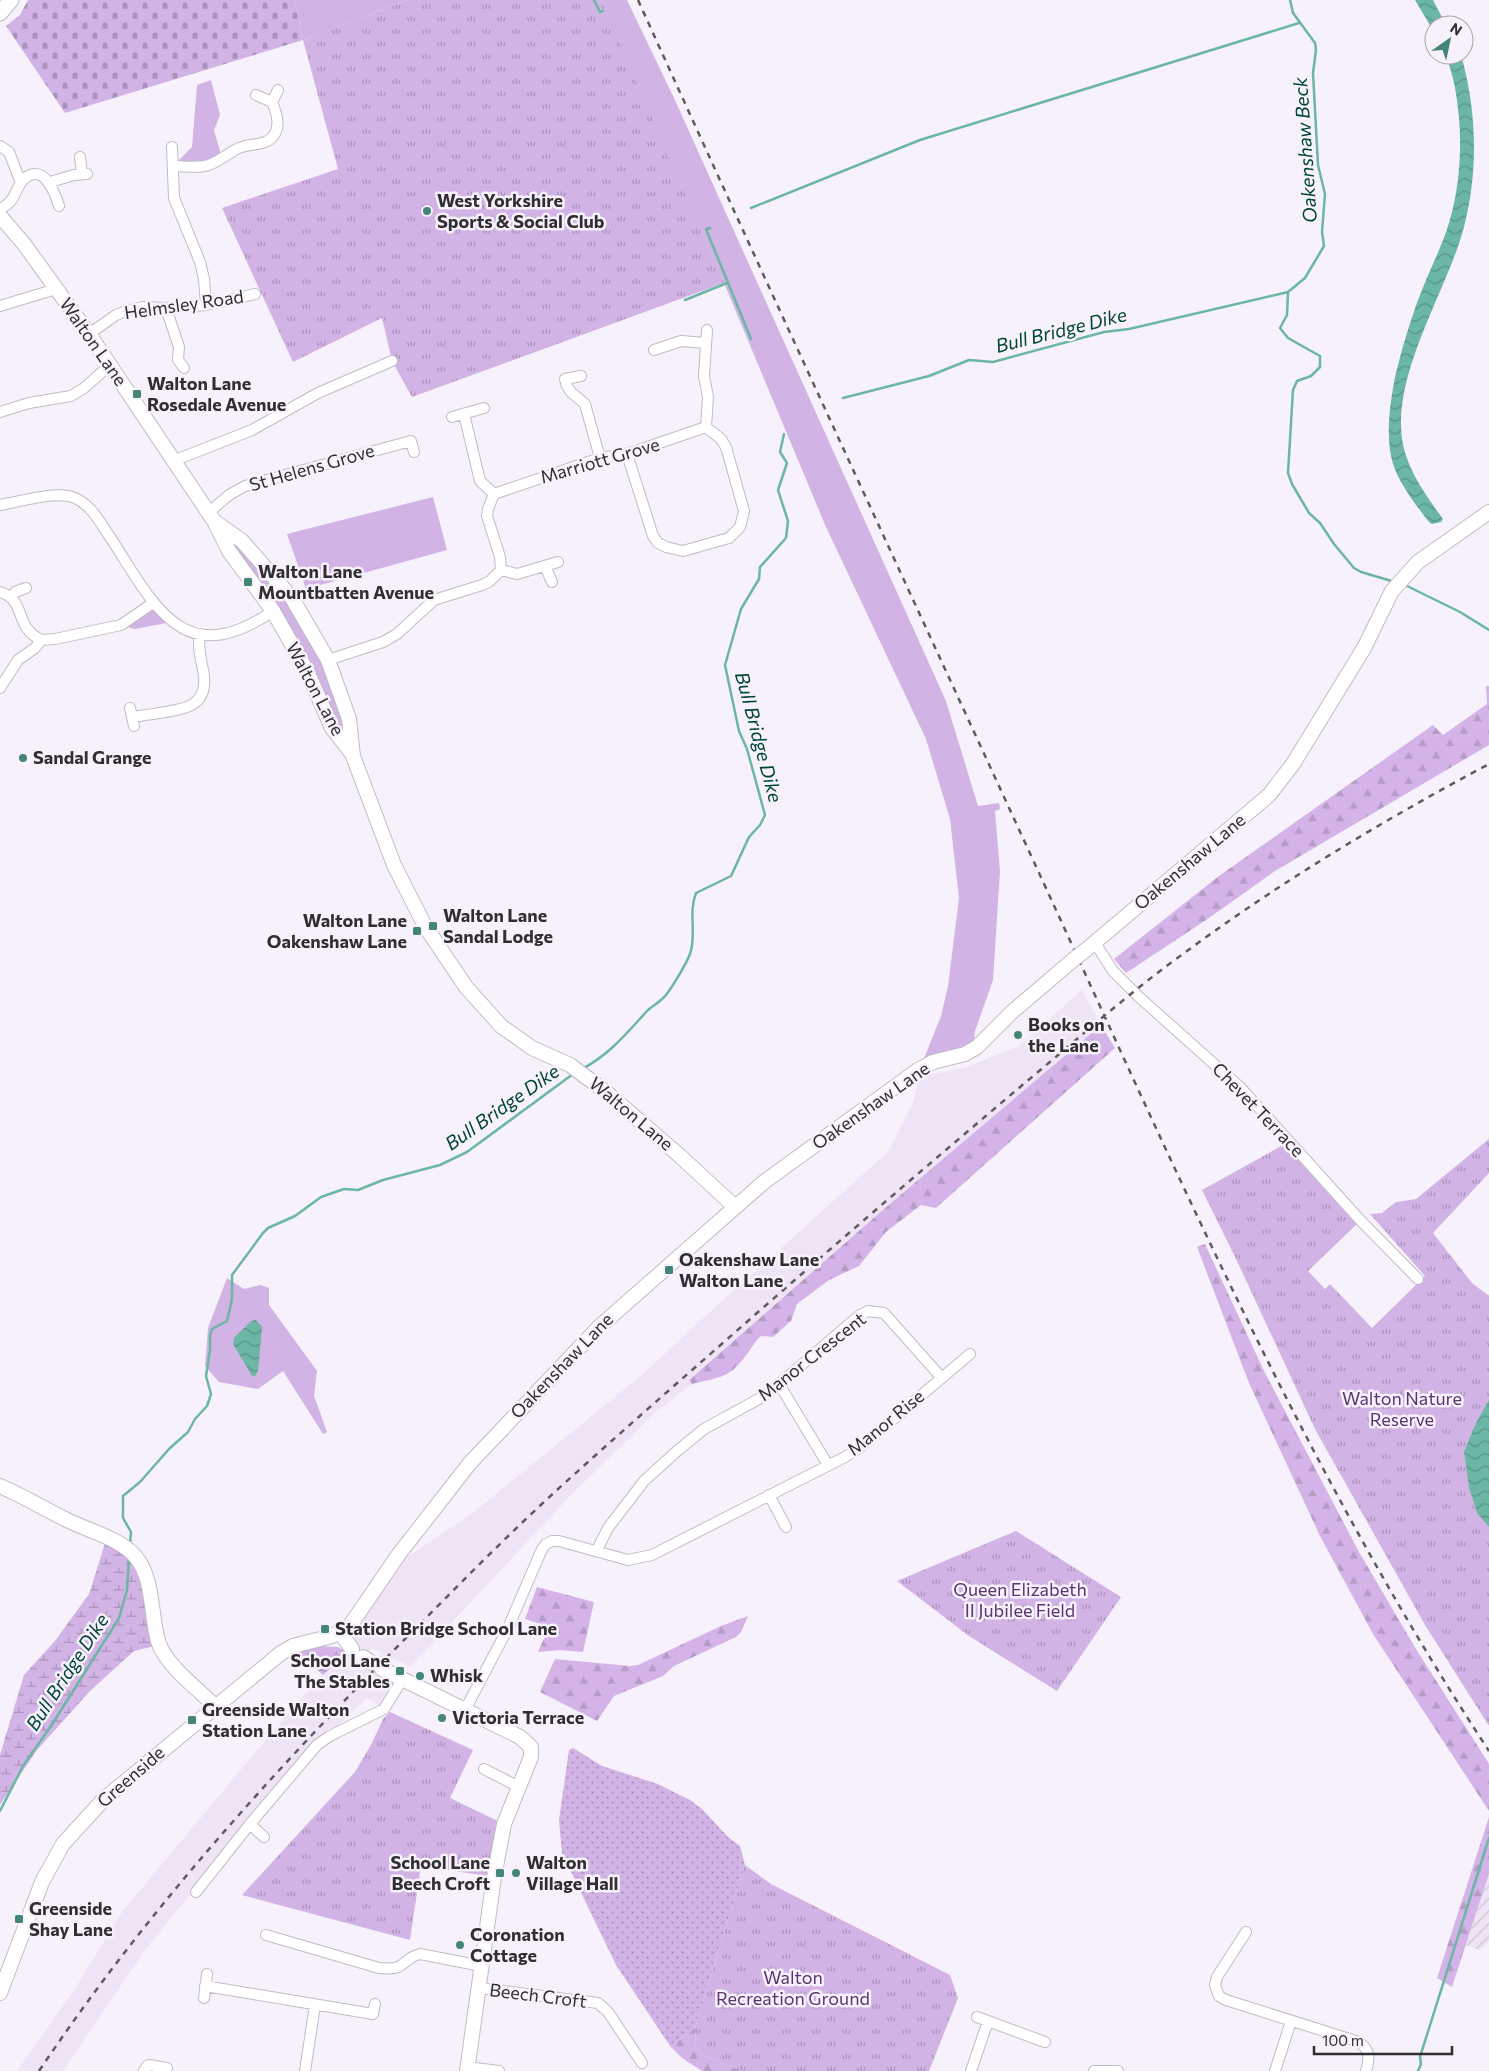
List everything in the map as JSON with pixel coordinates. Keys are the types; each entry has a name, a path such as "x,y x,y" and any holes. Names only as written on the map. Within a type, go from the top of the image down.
{"main road":[{"path":"0,13 11,0"}],"street":[{"path":"173,166 202,167 213,164 243,146 266,143 274,136 278,127 272,102 278,90"},
{"path":"256,95 272,102"},
{"path":"0,146 9,152 21,183"},
{"path":"172,148 174,198 200,262 204,279 206,305"},
{"path":"50,182 84,174 80,156"},
{"path":"0,209 11,202 25,178 35,175 50,182 59,206"},
{"name":"Walton Lane","path":"0,216 24,244 89,334 211,517 229,551 273,611 307,671 332,728 353,756"},
{"path":"0,306 56,290"},
{"name":"Helmsley Road","path":"89,334 110,318 129,310 143,307 166,308 206,305 255,294"},
{"path":"166,308 179,347 178,360 184,368"},
{"path":"628,454 649,526 658,543 674,550 682,550 729,538 740,527 744,511 726,447 721,439 706,428 708,397 704,376 707,330"},
{"path":"654,350 682,341 706,343"},
{"path":"173,461 252,430 318,393 392,361"},
{"path":"0,412 29,403 71,396 84,388 110,365"},
{"path":"581,376 565,379 566,386 585,404 600,458"},
{"path":"452,417 484,408"},
{"path":"307,671 328,660 383,642 397,634 434,600 482,585 490,581 501,570 500,557 488,516 488,510 494,494 480,481 464,414"},
{"name":"Marriott Grove","path":"494,494 600,458 628,454 706,428"},
{"name":"St Helens Grove","path":"211,517 229,495 245,486 411,441 414,452"},
{"path":"0,505 65,495 82,501 94,514 153,603 172,622 187,630 200,634 225,635 237,632 255,623 292,598"},
{"name":"Oakenshaw Lane","path":"340,1633 354,1621 399,1554 470,1463 598,1327 764,1182 902,1081 933,1062 957,1057 977,1047 1012,1012 1269,795 1282,781 1364,648 1398,583 1418,562 1489,512"},
{"name":"Walton Lane","path":"211,517 242,541 292,598 328,660 349,719 353,756 394,865 424,926 466,987 501,1026 532,1048 579,1071 680,1156 735,1207"},
{"path":"501,570 517,574 558,562"},
{"path":"545,566 552,582"},
{"path":"11,597 15,592 26,588"},
{"path":"0,592 14,599 26,628 41,640 121,626 153,603"},
{"path":"132,717 187,707 198,700 204,690 198,648 200,634"},
{"path":"0,688 18,660 35,648 41,640"},
{"name":"Chevet Terrace","path":"1091,946 1140,997 1241,1088 1361,1221 1418,1279"},
{"name":"Manor Crescent","path":"597,1550 608,1528 644,1481 677,1451 704,1429 754,1403 860,1315 868,1311 876,1311 888,1317 941,1377"},
{"name":"Manor Rise","path":"466,1710 508,1628 533,1566 546,1544 552,1541 559,1542 597,1550 628,1560 640,1559 652,1554 858,1449 970,1354"},
{"path":"779,1384 828,1465"},
{"path":"0,1486 24,1496 66,1520 106,1537 130,1551 142,1567 149,1590 159,1645 171,1663 215,1706"},
{"path":"769,1495 786,1527"},
{"path":"340,1633 367,1660 402,1680 528,1742 532,1750 531,1757 504,1824 494,1877 467,2069 499,2071"},
{"name":"Greenside","path":"0,1993 42,1882 63,1844 104,1799 281,1653 293,1646 340,1633"},
{"path":"196,1892 250,1824 317,1745 359,1718 384,1710 402,1680"},
{"path":"488,1773 519,1787"},
{"path":"250,1824 264,1837"},
{"path":"1248,1929 1217,1977 1215,1985 1218,1996 1359,2042 1366,2047 1369,2054 1366,2071"},
{"path":"266,1935 392,1970 401,1968 415,1955 420,1954 482,1966"},
{"path":"204,1998 207,1974"},
{"path":"205,1986 373,2014 375,2004"},
{"name":"Beech Croft","path":"479,1988 598,2004 608,2012 630,2052 642,2064"},
{"path":"305,2071 316,2005"},
{"path":"977,2017 1044,2042"},
{"path":"971,2071 988,2021"},
{"path":"1275,2071 1291,2021"},
{"path":"144,2071 149,2065 167,2068"},
{"path":"1094,2071 1118,2071"}],"shaded area":[{"path":"1082,990 1101,1025 884,1209 689,1379 692,1384 655,1413 570,1496 410,1667 393,1658 375,1675 394,1684 379,1705 367,1698 333,1730 330,1727 260,1807 145,1950 63,2071 17,2071 75,1989 122,1912 300,1699 358,1644 353,1638 354,1633 403,1560 474,1512 643,1374 889,1151 913,1103 919,1077 967,1067 1019,1046","holes":["372,1648 382,1653 364,1671 354,1666"]},
{"path":"1489,1874 1489,1942 1479,1950 1466,1945"}],"green space":[{"path":"28,0 295,0 303,40 65,113 6,26 20,15"},
{"path":"295,0 408,0 303,40"},
{"path":"408,0 601,0 724,283 412,397 392,361 382,318 293,362 222,208 338,169 303,40"},
{"path":"600,0 627,0 674,98 946,701 978,806 999,803 1000,809 995,811 1000,872 993,980 975,1031 974,1041 960,1049 923,1061 941,1016 948,986 959,898 950,819 926,739 826,527 724,283"},
{"path":"211,80 220,115 214,130 222,158 173,166 192,147 197,85"},
{"path":"433,497 447,550 306,589 287,534"},
{"path":"214,521 242,541 318,641 353,756"},
{"path":"153,603 172,622 135,629 121,625"},
{"path":"1486,686 1489,686 1489,745 1275,871 1126,973 1114,959 1219,876 1433,725 1443,735 1487,704"},
{"path":"1101,1025 1115,1048 936,1208 921,1205 886,1232 859,1266 829,1280 797,1304 791,1321 773,1337 761,1336 740,1363 729,1373 692,1384 689,1380 884,1209"},
{"name":"Walton Nature Reserve","path":"1489,1139 1489,1173 1433,1233 1472,1283 1489,1296 1489,1726 1425,1625 1315,1429 1202,1190 1285,1144 1358,1223 1308,1271 1325,1289 1330,1284 1372,1328 1425,1276 1370,1214 1382,1213 1396,1202 1416,1199"},
{"path":"1205,1244 1265,1373 1359,1552 1416,1649 1489,1764 1489,1811 1373,1634 1320,1536 1249,1383 1197,1247"},
{"path":"227,1278 244,1289 260,1285 269,1288 269,1305 317,1371 314,1396 327,1432 323,1434 283,1371 258,1389 219,1382 205,1366 208,1328"},
{"name":"Queen Elizabeth II Jubilee Field","path":"1016,1531 1121,1597 1057,1691 969,1636 897,1581"},
{"path":"107,1537 137,1558 159,1645 134,1651 90,1691 37,1750 0,1805 0,1755 24,1675 55,1641 89,1594"},
{"path":"537,1587 594,1602 583,1652 560,1650 538,1652 549,1627 525,1619"},
{"path":"748,1616 741,1632 736,1637 674,1666 663,1676 614,1696 597,1721 540,1692 555,1659 630,1666 638,1665 721,1626"},
{"path":"317,1646 338,1647 349,1653 323,1675 295,1651"},
{"path":"390,1712 473,1750 450,1798 504,1824 494,1877 421,1866 410,1940 242,1895 355,1772 383,1719"},
{"path":"573,1748 602,1766 658,1784 690,1800 702,1809 728,1837 740,1846 745,1865 695,2028 670,2046 616,1965 562,1853 559,1820 569,1750"},
{"path":"1489,1817 1489,1874 1452,1987 1437,1978"},
{"name":"Walton Recreation Ground","path":"745,1865 771,1884 950,1975 958,1998 929,2071 743,2071 702,2055 696,2046 695,2028"},
{"path":"695,2028 696,2046 702,2055 743,2071 702,2071 682,2058 670,2046"}],"water":[{"path":"1415,0 1433,0 1441,15 1424,15"},
{"path":"1449,65 1464,65 1471,103 1474,144 1474,165 1469,206 1456,252 1421,336 1411,366 1404,394 1401,422 1407,459 1425,494 1443,519 1441,522 1432,524 1409,494 1393,464 1389,443 1390,409 1401,352 1426,280 1447,230 1457,184 1460,144 1459,118 1453,78"},
{"path":"256,1320 262,1327 258,1371 255,1376 252,1376 233,1344 234,1338 251,1321"},
{"path":"1489,1400 1489,1527 1477,1513 1469,1487 1464,1452 1476,1423"}],"waterway":[{"path":"594,0 600,12 603,11"},
{"name":"Bull Bridge Dike","path":"843,398 929,376 969,360 993,362 1104,332 1129,329 1288,292 1305,278 1324,246 1322,232 1325,194 1318,165 1313,73 1315,43 1293,13 1290,0"},
{"path":"751,208 920,140 1299,23"},
{"path":"710,228 706,229 751,339"},
{"path":"685,300 727,283"},
{"path":"1288,292 1287,315 1280,328 1288,338 1320,356 1320,367 1311,376 1297,381 1293,390 1288,473 1292,484 1309,513 1320,523 1354,568 1361,572 1395,582"},
{"name":"Bull Bridge Dike","path":"582,1069 609,1050 669,991 690,954 693,939 693,908 696,893 731,876 749,837 760,825 765,815 747,749 739,731 725,665 741,609 759,579 760,567 786,538 788,521 778,490 787,463 780,452 784,434"},
{"path":"1405,585 1460,612 1489,630"},
{"name":"Bull Bridge Dike","path":"130,1545 131,1532 123,1518 123,1496 140,1482 169,1449 188,1432 195,1419 207,1406 211,1394 206,1376 210,1335 212,1329 227,1321 232,1299 232,1275 263,1233 268,1228 295,1216 321,1197 344,1189 358,1190 383,1180 440,1165 467,1152 573,1074"},
{"name":"Bull Bridge Dike","path":"0,1811 23,1766 51,1726 119,1618 127,1590 129,1558"},
{"path":"1418,2071 1421,2064 1420,2057 1489,1838"}],"railway":[{"path":"638,0 1201,1225 1308,1440 1365,1546 1425,1650 1489,1751"},
{"path":"39,2071 78,2015 160,1907 248,1804 388,1656 514,1530 557,1490 857,1226 1105,1015 1166,966 1223,925 1334,852 1489,764"}],"place":[{"name":"West Yorkshire Sports & Social Club","path":"427,211"},
{"name":"Walton Lane Rosedale Avenue","path":"137,394"},
{"name":"Walton Lane Mountbatten Avenue","path":"248,582"},
{"name":"Sandal Grange","path":"23,758"},
{"name":"Walton Lane Sandal Lodge","path":"433,926"},
{"name":"Walton Lane Oakenshaw Lane","path":"417,931"},
{"name":"Books on the Lane","path":"1018,1035"},
{"name":"Oakenshaw Lane Walton Lane","path":"669,1270"},
{"name":"Station Bridge School Lane","path":"325,1629"},
{"name":"School Lane The Stables","path":"400,1671"},
{"name":"Whisk","path":"420,1676"},
{"name":"Victoria Terrace","path":"442,1718"},
{"name":"Greenside Walton Station Lane","path":"192,1720"},
{"name":"School Lane Beech Croft","path":"500,1873"},
{"name":"Walton Village Hall","path":"516,1873"},
{"name":"Greenside Shay Lane","path":"19,1919"},
{"name":"Coronation Cottage","path":"460,1945"}],"water label":[{"name":"Oakenshaw Beck","path":"1305,150"}]}
